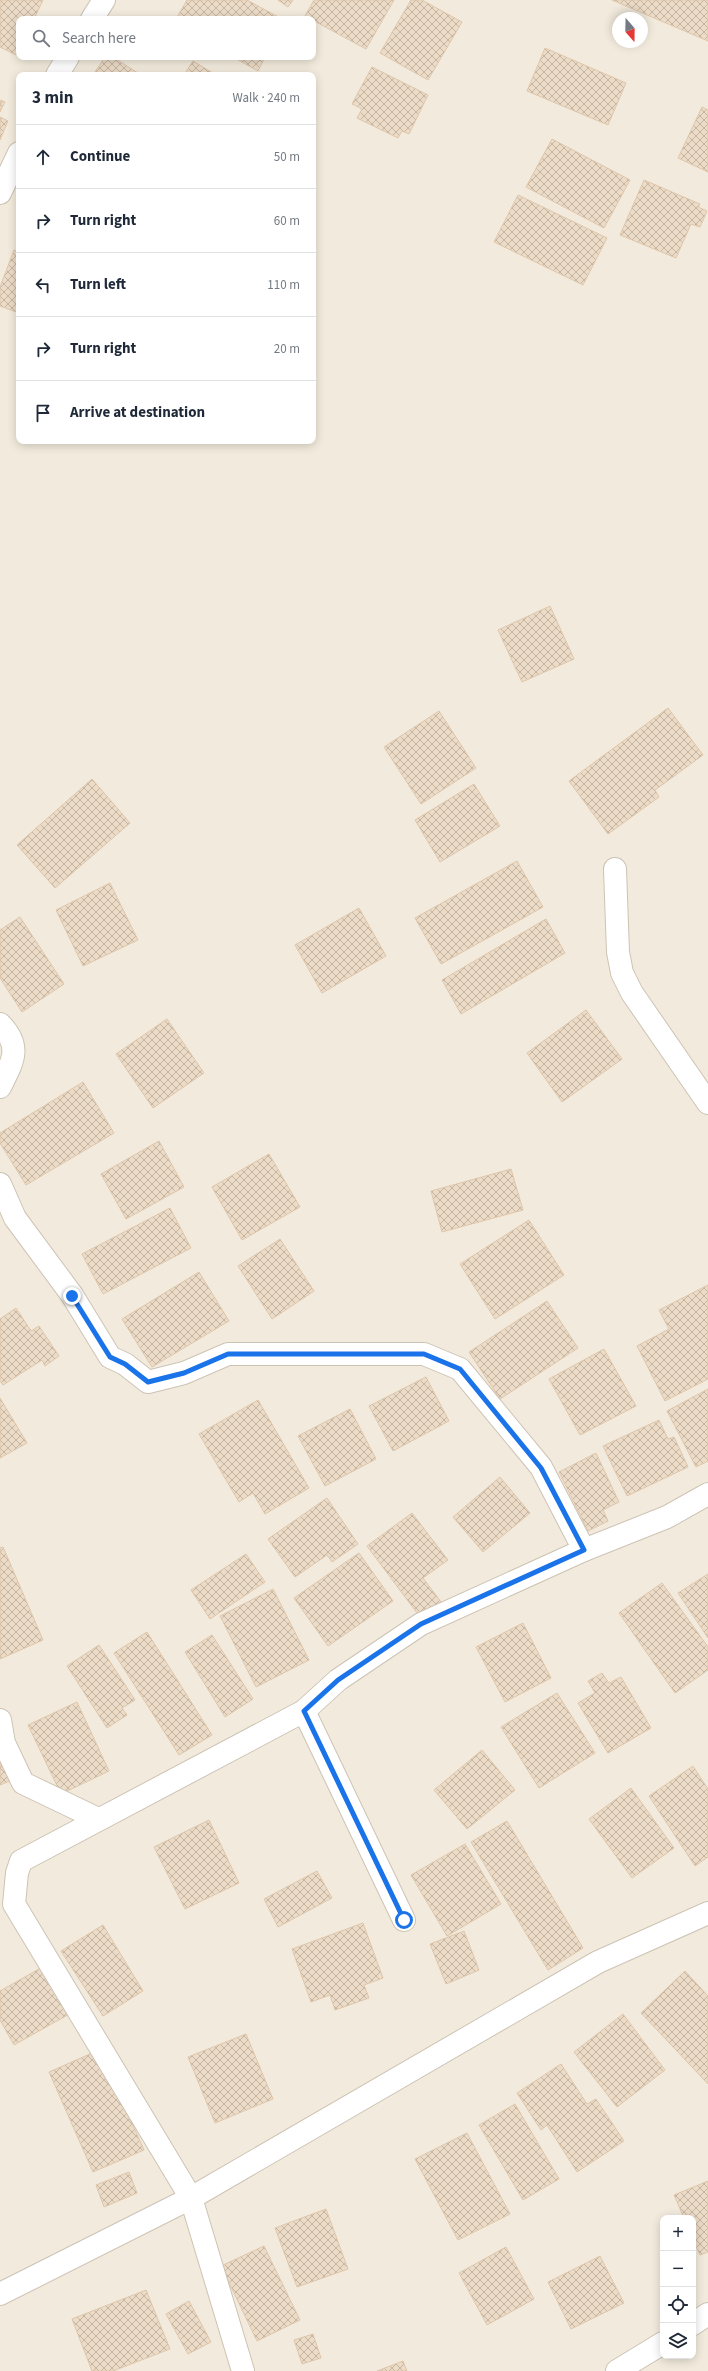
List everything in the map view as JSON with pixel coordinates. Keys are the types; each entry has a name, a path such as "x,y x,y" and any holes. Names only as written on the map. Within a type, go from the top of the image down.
{"street":[{"path":"94,16 104,0"},
{"path":"59,72 66,60"},
{"path":"0,193 16,159"},
{"path":"615,869 618,952 622,973 632,993 707,1100"},
{"path":"0,1024 8,1032 14,1057 0,1088"},
{"path":"0,1184 15,1218 72,1296 110,1357 125,1364 148,1382 184,1373 228,1354 424,1354 460,1369 541,1468 584,1550"},
{"path":"243,2371 191,2198 14,1904 17,1874 21,1861 304,1711 338,1680 421,1624 584,1550 667,1517 708,1494"},
{"path":"304,1711 404,1920"},
{"path":"0,1720 4,1743 23,1783 98,1819"},
{"path":"0,2294 191,2198 598,1962 708,1913"},
{"path":"694,2323 708,2314"},
{"path":"617,2371 660,2345"}],"shaded area":[{"path":"0,0 708,0 708,2371 0,2371"}],"building":[{"path":"0,0 43,0 35,16 16,16 16,55 0,47"},
{"path":"187,0 247,0 276,16 178,16"},
{"path":"278,0 293,0 288,7"},
{"path":"314,0 394,0 366,49 316,22 316,16 305,16"},
{"path":"411,0 422,0 462,22 428,80 380,53"},
{"path":"612,0 708,0 708,41 648,15 648,12 640,12"},
{"path":"545,48 626,83 608,125 527,91"},
{"path":"103,60 118,60 136,72 95,72"},
{"path":"238,60 264,60 258,71"},
{"path":"193,61 211,72 186,72"},
{"path":"372,67 428,95 409,134 402,131 398,138 357,118 362,109 352,104"},
{"path":"0,100 5,102 0,112"},
{"path":"702,107 708,110 708,172 678,158"},
{"path":"0,117 8,121 0,140"},
{"path":"552,139 630,180 604,228 526,187"},
{"path":"644,180 700,204 698,207 707,211 700,227 691,224 676,258 620,235"},
{"path":"518,195 607,238 583,285 494,242"},
{"path":"14,250 16,251 16,312 0,306 0,287"},
{"path":"550,606 574,659 522,682 498,630"},
{"path":"668,708 703,755 655,790 659,797 608,834 569,781"},
{"path":"439,711 476,768 421,804 384,747"},
{"path":"92,779 130,823 55,888 17,845"},
{"path":"474,784 500,826 440,862 415,820"},
{"path":"517,861 543,907 441,964 415,918"},
{"path":"110,883 138,940 83,966 56,910"},
{"path":"359,908 386,956 322,993 295,945"},
{"path":"20,917 64,984 22,1012 0,978 0,930"},
{"path":"546,919 565,953 461,1014 442,980"},
{"path":"586,1010 622,1059 562,1102 527,1053"},
{"path":"167,1019 204,1073 153,1108 116,1054"},
{"path":"83,1082 114,1133 26,1185 0,1143 0,1133"},
{"path":"159,1141 184,1187 126,1219 101,1174"},
{"path":"269,1154 300,1207 242,1240 212,1187"},
{"path":"511,1169 523,1210 442,1232 431,1191"},
{"path":"170,1208 191,1248 103,1294 82,1254"},
{"path":"529,1220 564,1275 495,1319 460,1264"},
{"path":"280,1239 314,1291 272,1319 238,1266"},
{"path":"199,1272 229,1321 152,1367 122,1319"},
{"path":"708,1285 708,1379 665,1401 637,1346 669,1329 659,1310"},
{"path":"547,1301 578,1348 500,1399 469,1352"},
{"path":"16,1308 31,1331 39,1326 59,1356 45,1366 42,1360 3,1385 0,1381 0,1319"},
{"path":"604,1349 636,1406 580,1435 549,1379"},
{"path":"426,1377 449,1421 393,1451 369,1406"},
{"path":"708,1389 708,1461 696,1467 667,1411"},
{"path":"0,1398 27,1443 0,1458"},
{"path":"258,1400 309,1488 265,1514 253,1493 239,1502 199,1434"},
{"path":"350,1409 376,1459 325,1486 298,1436"},
{"path":"659,1420 668,1439 674,1437 688,1467 627,1496 603,1446"},
{"path":"596,1453 619,1502 603,1510 608,1521 588,1531 559,1472"},
{"path":"500,1477 530,1513 483,1552 453,1517"},
{"path":"327,1498 358,1544 332,1562 327,1555 295,1577 268,1539"},
{"path":"412,1513 448,1560 423,1578 441,1602 420,1617 367,1546"},
{"path":"3,1547 43,1640 0,1659 0,1548"},
{"path":"359,1553 393,1601 328,1646 294,1598"},
{"path":"246,1554 265,1582 210,1619 191,1590"},
{"path":"708,1574 708,1638 678,1593"},
{"path":"662,1583 708,1647 708,1670 675,1693 619,1613"},
{"path":"273,1589 309,1660 256,1687 220,1616"},
{"path":"523,1623 551,1678 505,1702 476,1647"},
{"path":"147,1632 212,1735 179,1755 114,1653"},
{"path":"212,1635 253,1699 225,1717 185,1652"},
{"path":"99,1645 135,1700 122,1708 127,1715 107,1728 67,1666"},
{"path":"602,1673 609,1683 621,1677 651,1728 608,1753 578,1703 595,1693 588,1681"},
{"path":"557,1693 595,1753 539,1788 501,1727"},
{"path":"77,1702 109,1771 61,1794 28,1725"},
{"path":"482,1750 515,1790 467,1829 434,1790"},
{"path":"0,1756 10,1781 0,1785"},
{"path":"693,1766 708,1789 708,1857 695,1866 649,1796"},
{"path":"631,1788 674,1848 632,1878 589,1819"},
{"path":"209,1820 239,1883 185,1909 154,1847"},
{"path":"507,1821 583,1948 548,1970 471,1842"},
{"path":"465,1844 501,1904 447,1936 411,1875"},
{"path":"317,1871 332,1898 278,1927 264,1899"},
{"path":"363,1923 383,1978 364,1985 369,1998 335,2010 330,1995 311,2002 292,1949"},
{"path":"103,1925 143,1991 103,2016 61,1951"},
{"path":"464,1931 479,1970 446,1984 430,1944"},
{"path":"46,1965 73,2012 14,2045 0,2020 0,1991"},
{"path":"685,1971 708,1996 708,2084 641,2013"},
{"path":"623,2014 665,2070 617,2107 574,2052"},
{"path":"246,2034 273,2099 215,2123 188,2057"},
{"path":"99,2050 144,2150 93,2172 49,2072"},
{"path":"561,2064 587,2104 596,2099 624,2141 577,2172 547,2125 541,2130 517,2093"},
{"path":"515,2104 559,2179 523,2200 479,2125"},
{"path":"467,2133 510,2214 458,2240 415,2159"},
{"path":"129,2172 137,2193 104,2207 96,2185"},
{"path":"708,2181 708,2252 700,2255 696,2246 696,2215 683,2215 674,2195"},
{"path":"326,2209 348,2269 297,2287 275,2228"},
{"path":"264,2246 300,2320 257,2341 221,2266"},
{"path":"506,2247 534,2299 487,2325 459,2273"},
{"path":"600,2256 624,2303 571,2329 548,2282"},
{"path":"146,2290 170,2349 113,2371 92,2371 72,2319"},
{"path":"189,2301 211,2342 188,2354 166,2314"},
{"path":"313,2334 321,2358 302,2364 294,2340"},
{"path":"403,2361 407,2371 377,2371"}],"route":[{"path":"72,1296 110,1357 125,1364 148,1382 184,1373 228,1354 330,1352 424,1354 460,1369 541,1468 584,1550 421,1624 338,1680 304,1711 404,1920"}]}
